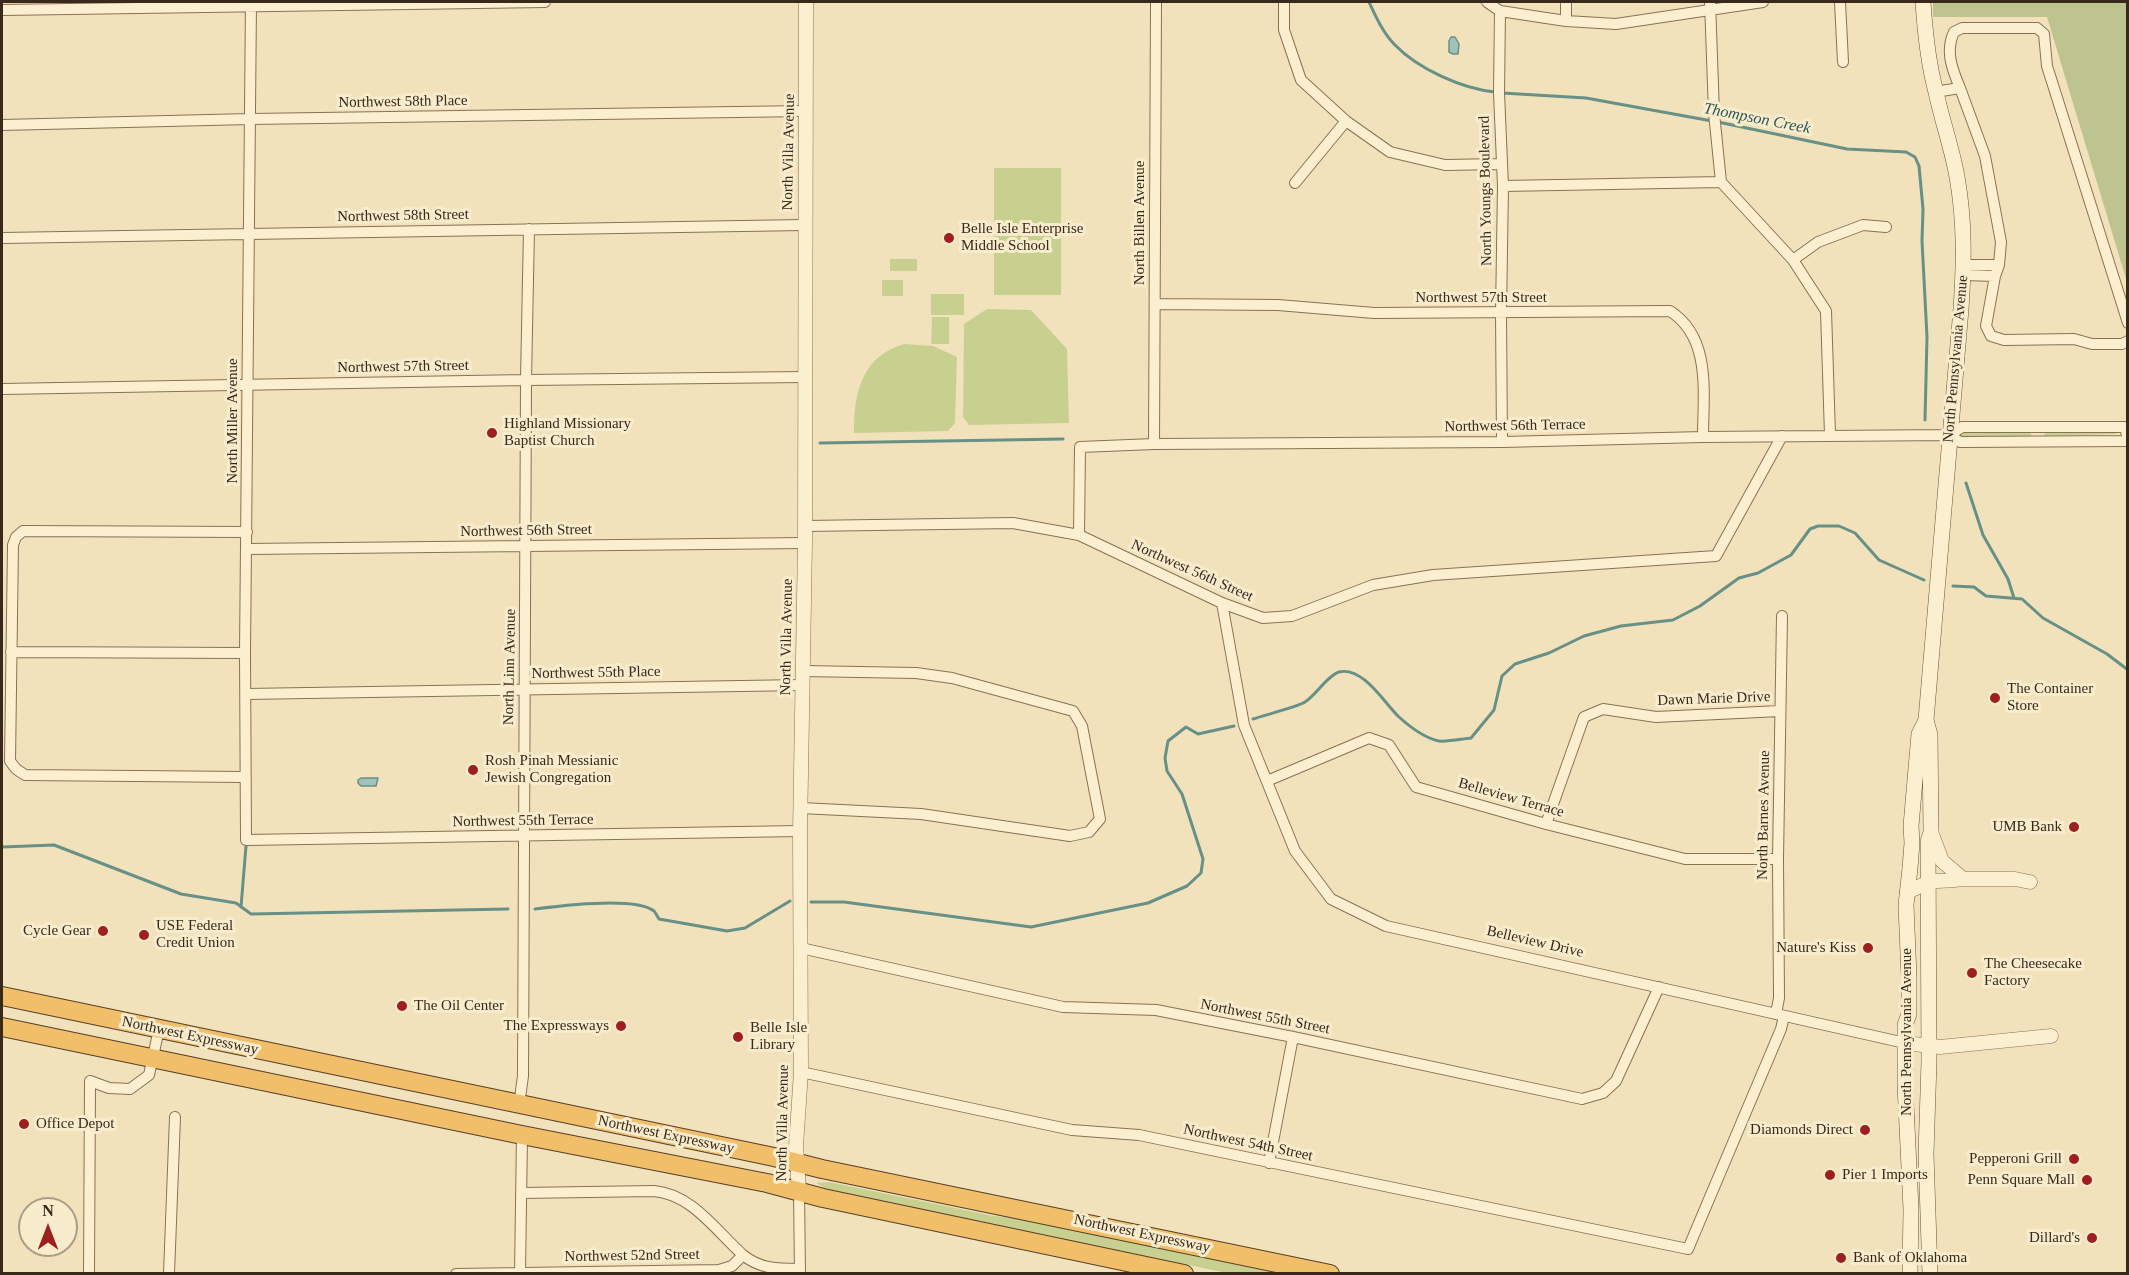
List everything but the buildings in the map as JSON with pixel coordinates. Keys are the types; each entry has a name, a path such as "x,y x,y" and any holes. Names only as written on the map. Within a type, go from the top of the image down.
{"highway":[{"name":"Northwest Expressway","path":"2,996 1330,1274"},
{"name":"Northwest Expressway","path":"2,1027 482,1127 614,1152 1184,1274"},
{"path":"482,1127 510,1117 519,1105"}],"main road":[{"name":"North Pennsylvania Avenue","path":"1923,2 1935,92 1958,184 1963,226 1964,270 1926,720 1930,735 1931,832 1928,842 1926,1154 1930,1274"},
{"name":"North Pennsylvania Avenue","path":"1910,1274 1911,1209 1905,1043 1905,1023 1909,1014 1906,920 1919,734 1926,720"},
{"path":"1909,1014 1916,1021 1928,1046"}],"street":[{"path":"2,10 250,4 546,2"},
{"name":"North Villa Avenue","path":"799,1271 796,1128 801,1072 800,831 805,543 806,2"},
{"name":"North Billen Avenue","path":"1154,444 1156,2"},
{"path":"1284,2 1284,30 1301,80 1346,121 1390,152 1445,165 1501,164"},
{"path":"1487,2 1500,11 1566,21 1616,24 1710,5 1763,2"},
{"path":"1566,2 1566,21"},
{"path":"1840,2 1843,62"},
{"name":"North Miller Avenue","path":"246,840 245,653 250,4"},
{"path":"1710,5 1714,113 1721,182 1793,260 1826,311 1830,435"},
{"name":"North Youngs Boulevard","path":"1500,11 1499,103 1503,186 1502,442"},
{"path":"2127,323 2047,66 2044,34 2037,28 1962,28 1954,32 1949,43 1952,67 1985,156 2001,242 1986,326 1991,336 2004,340 2074,339 2092,344 2122,344 2127,341"},
{"path":"1935,92 1960,88"},
{"name":"Northwest 58th Place","path":"2,125 806,111"},
{"path":"1295,183 1346,121"},
{"path":"1503,186 1721,182"},
{"name":"Northwest 58th Street","path":"2,238 249,232 804,225"},
{"path":"1793,260 1818,242 1863,225 1886,227"},
{"name":"North Linn Avenue","path":"519,1105 523,1076 526,380 529,229"},
{"path":"1964,270 1997,271"},
{"name":"Northwest 57th Street","path":"1155,304 1278,305 1374,313 1670,311 1681,318 1700,350 1703,437"},
{"name":"Northwest 57th Street","path":"2,389 805,377"},
{"name":"Northwest 56th Terrace","path":"1078,535 1080,447 1154,444 1502,442 1830,435 1950,435 1962,427 2126,427 2127,440 1960,442 1950,435"},
{"path":"2037,427 2037,441"},
{"name":"Northwest 56th Street","path":"805,526 1013,523 1078,535 1222,603 1263,618 1292,616 1373,585 1433,575 1716,556 1782,436"},
{"path":"245,777 25,775 10,761 13,545 16,537 24,531 247,532"},
{"name":"Northwest 56th Street","path":"247,549 805,543"},
{"name":"Belleview Drive","path":"1222,603 1244,725 1295,851 1331,899 1386,926 1905,1043 1940,1047 2051,1036"},
{"name":"North Barnes Avenue","path":"1688,1250 1781,1029 1778,859 1782,616"},
{"path":"11,652 245,653"},
{"name":"Northwest 55th Place","path":"246,694 524,690 916,673 952,678 1073,711 1082,726 1100,819 1089,832 1070,836 921,814 801,808"},
{"name":"Dawn Marie Drive","path":"1546,824 1584,717 1602,710 1656,717 1780,711"},
{"name":"Belleview Terrace","path":"1267,781 1369,738 1389,745 1416,787 1546,824 1685,859 1778,859"},
{"name":"Northwest 55th Terrace","path":"246,840 800,831"},
{"path":"1931,832 1942,861 1963,879"},
{"path":"1907,892 1928,882 1963,879 2015,879 2030,882"},
{"name":"Northwest 55th Street","path":"801,948 1063,1007 1156,1010 1582,1099 1602,1093 1616,1081 1659,987"},
{"path":"88,1274 90,1081 109,1088 130,1089 149,1075 159,1029"},
{"path":"1269,1163 1293,1037"},
{"name":"Northwest 54th Street","path":"801,1072 1072,1130 1138,1135 1688,1250"},
{"path":"169,1274 175,1117"},
{"path":"520,1273 522,1135"},
{"path":"521,1193 654,1191 671,1194 688,1203 743,1256 763,1267 799,1271"},
{"name":"Northwest 52nd Street","path":"456,1274 719,1270 732,1266 743,1256"}],"green space":[{"path":"1933,2 2127,2 2127,282 2047,17 1933,17"},
{"path":"994,168 1061,168 1061,295 994,295"},
{"path":"890,259 917,259 917,271 890,271"},
{"path":"882,280 903,280 903,296 882,296"},
{"path":"931,294 964,294 964,315 931,315"},
{"path":"987,309 1031,310 1067,349 1069,423 969,425 963,417 964,324"},
{"path":"932,317 949,317 949,344 931,344"},
{"path":"904,344 933,346 957,357 955,423 948,431 854,433 858,391 869,367 890,350"},
{"path":"1963,432 2030,432 2032,436 1962,437 1960,435"},
{"path":"2046,432 2116,432 2116,434 2046,436 2044,435"},
{"path":"829,1182 994,1216 1030,1219 1292,1273 1227,1273 830,1191 816,1183"}],"water":[{"path":"1451,37 1455,37 1459,44 1458,54 1449,52"},
{"path":"378,778 376,786 361,786 358,780"}],"waterway":[{"name":"Thompson Creek","path":"1369,2 1380,25 1391,40 1416,62 1455,82 1495,92"},
{"name":"Thompson Creek","path":"1502,93 1586,98 1712,121"},
{"name":"Thompson Creek","path":"1718,122 1847,149 1906,152 1915,157 1919,166 1923,209 1922,241 1927,337 1925,420"},
{"path":"820,443 1063,439"},
{"name":"Thompson Creek","path":"1966,483 1983,535 2008,579 2014,598"},
{"path":"1253,719 1305,702 1335,674 1348,672 1365,680 1399,717 1423,735 1439,741 1471,738 1494,710 1502,676 1515,664 1549,653 1584,636 1621,626 1673,620 1700,606 1739,578 1758,573 1791,555 1810,529 1818,526 1839,526 1855,533 1879,560 1924,580"},
{"path":"1953,586 1974,587 1986,596 2022,599 2043,618 2107,654 2128,670"},
{"path":"811,902 844,902 1031,927 1148,903 1187,886 1201,873 1203,859 1182,794 1167,771 1165,758 1168,741 1186,727 1198,734 1234,726"},
{"path":"2,847 54,845 181,894 236,903 251,914 508,909"},
{"path":"241,907 246,846"},
{"path":"535,909 596,903 631,904 644,906 654,911 659,919 727,931 745,928 790,901"}],"place":[{"name":"Belle Isle Enterprise Middle School","path":"949,238"},
{"name":"Highland Missionary Baptist Church","path":"492,433"},
{"name":"The Container Store","path":"1995,698"},
{"name":"Rosh Pinah Messianic Jewish Congregation","path":"473,770"},
{"name":"UMB Bank","path":"2074,827"},
{"name":"Cycle Gear","path":"103,931"},
{"name":"USE Federal Credit Union","path":"144,935"},
{"name":"Nature's Kiss","path":"1868,948"},
{"name":"The Cheesecake Factory","path":"1972,973"},
{"name":"The Oil Center","path":"402,1006"},
{"name":"The Expressways","path":"621,1026"},
{"name":"Belle Isle Library","path":"738,1037"},
{"name":"Office Depot","path":"24,1124"},
{"name":"Diamonds Direct","path":"1865,1130"},
{"name":"Pepperoni Grill","path":"2074,1159"},
{"name":"Pier 1 Imports","path":"1830,1175"},
{"name":"Penn Square Mall","path":"2087,1180"},
{"name":"Dillard's","path":"2092,1238"},
{"name":"Bank of Oklahoma","path":"1841,1258"}]}
